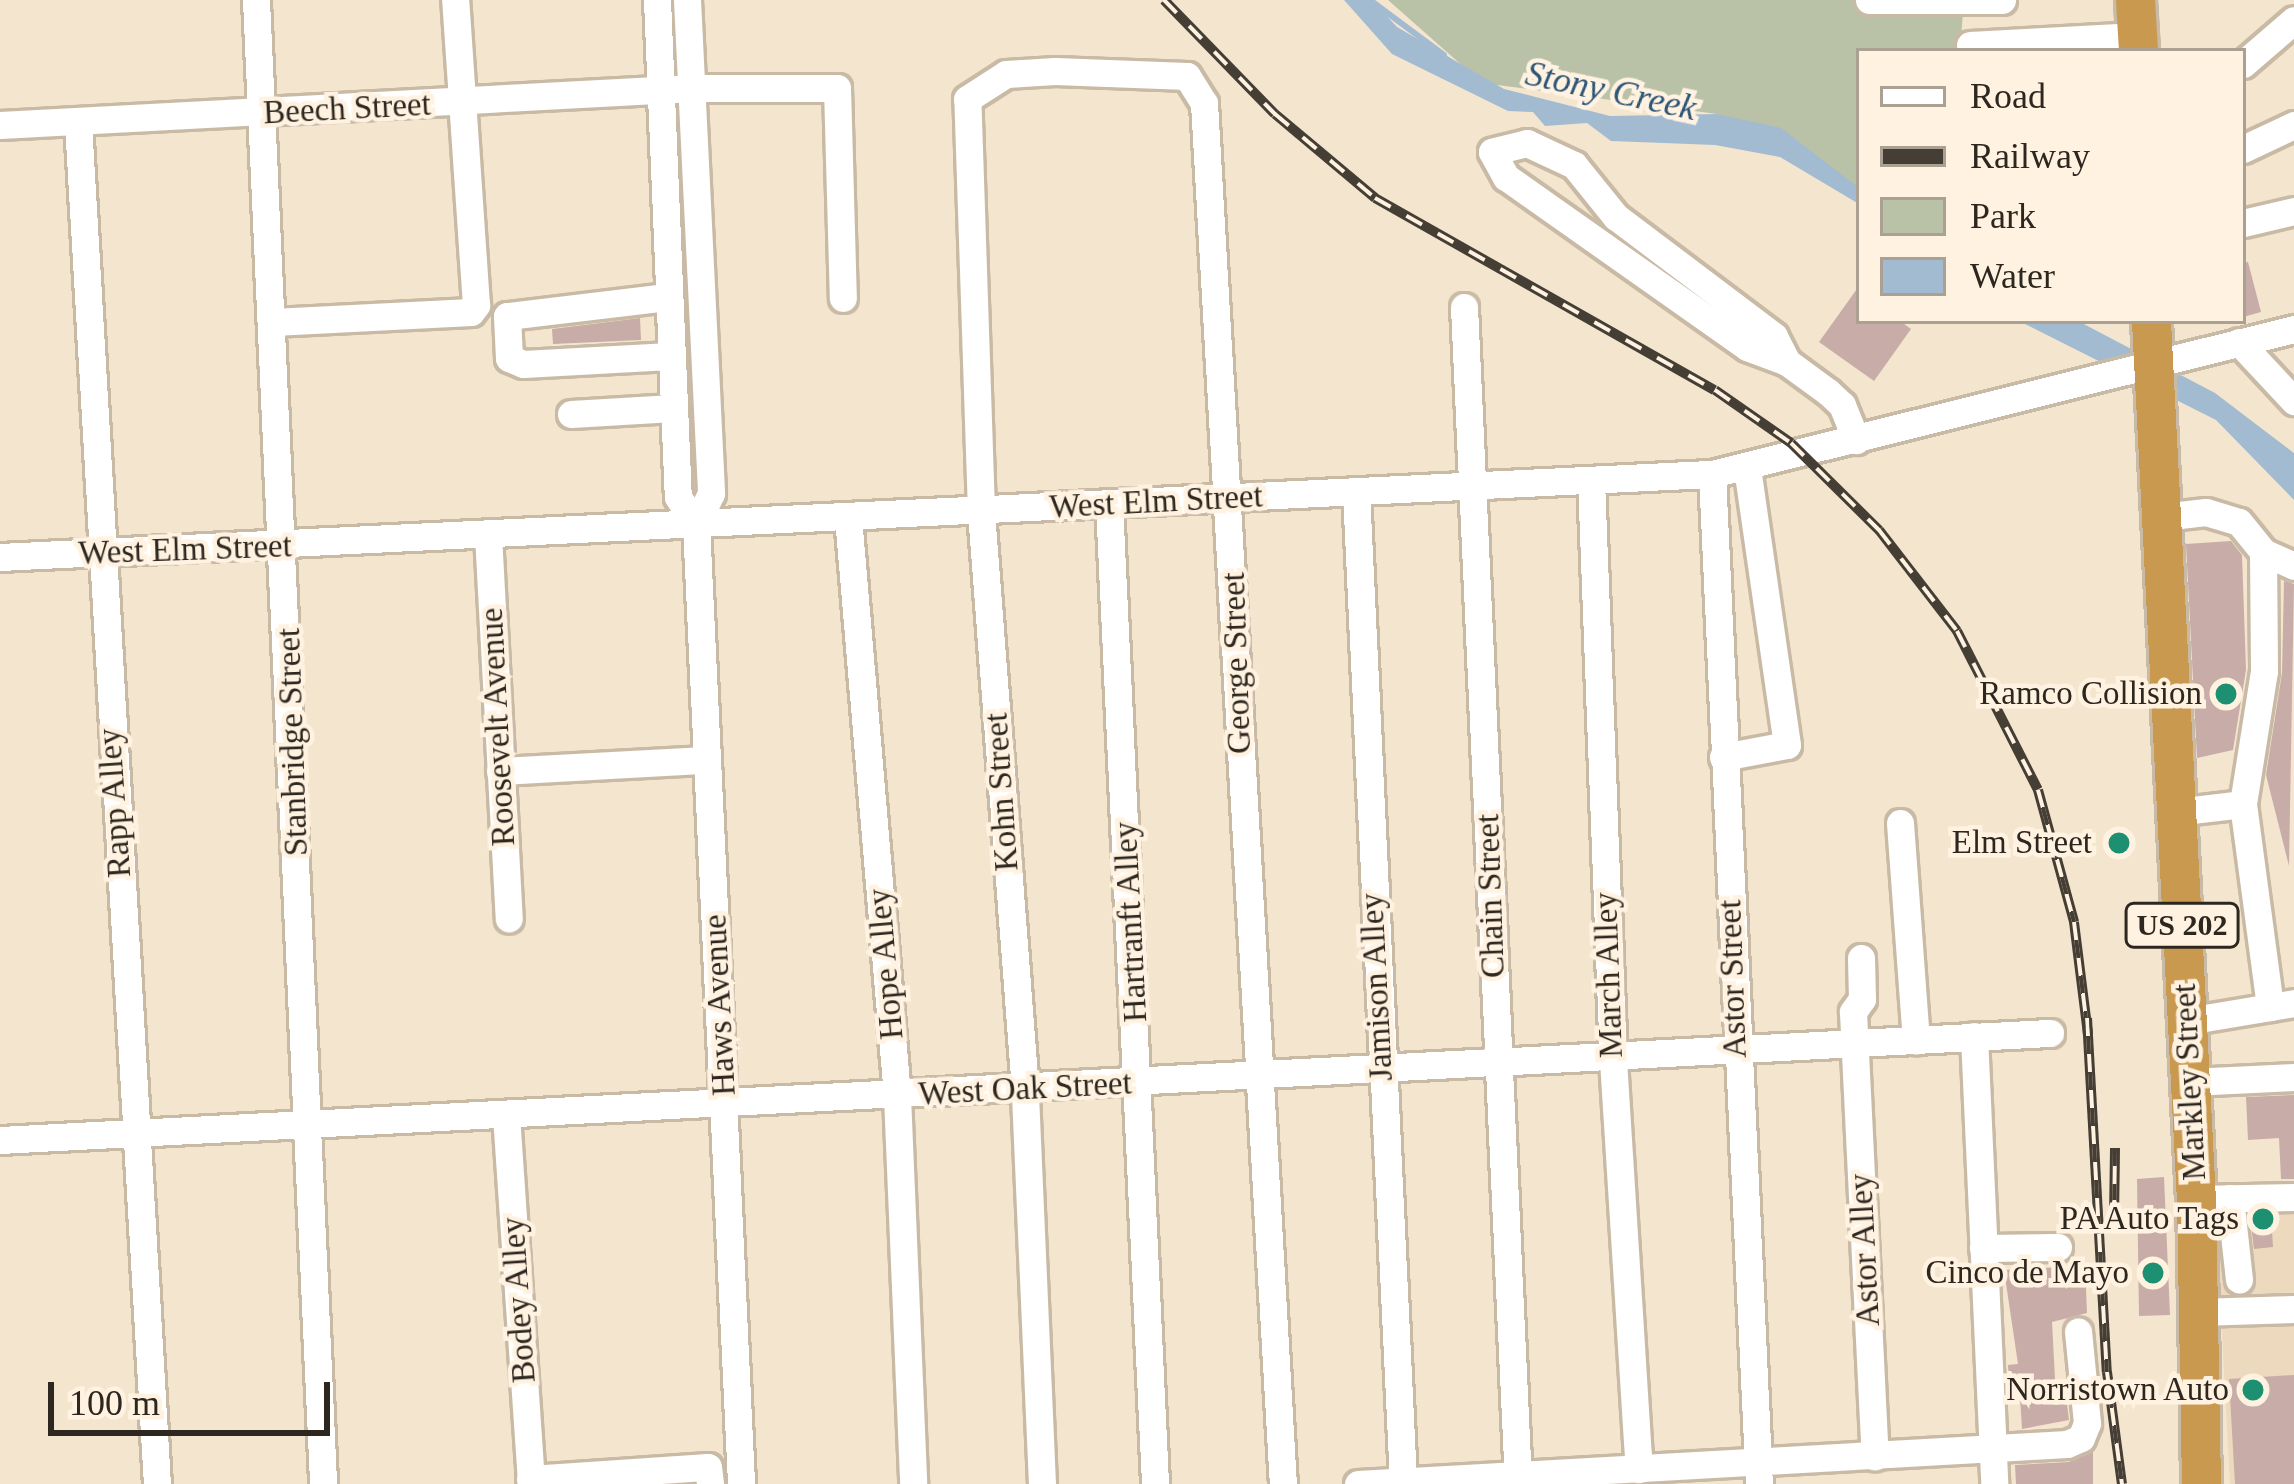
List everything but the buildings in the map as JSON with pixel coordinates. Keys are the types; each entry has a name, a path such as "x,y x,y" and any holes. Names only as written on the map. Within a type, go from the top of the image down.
{"highway":[{"name":"Markley Street","path":"2151,324 2190,1082 2213,1198 2198,1312 2200,1484"}],"street":[{"name":"Stanbridge Street","path":"256,0 285,546 323,1484"},
{"path":"273,322 471,312 455,0"},
{"name":"Haws Avenue","path":"657,0 678,497 696,525"},
{"name":"Haws Avenue","path":"687,0 711,493 696,525 741,1484"},
{"path":"1869,0 2002,0"},
{"path":"1968,1 1970,48 2020,46 2137,29"},
{"path":"2246,61 2294,20"},
{"name":"George Street","path":"967,99 1006,74 1055,71 1186,76 1199,87 1231,498 1254,1075 1283,1484"},
{"name":"Beech Street","path":"0,125 694,88 837,88 843,298"},
{"name":"Kohn Street","path":"967,99 981,511 1025,1090 1042,1484"},
{"name":"Rapp Alley","path":"78,123 97,554 157,1484"},
{"path":"2246,148 2294,124"},
{"path":"1787,362 1774,336 1616,217 1574,165 1527,142 1492,152 1506,177 1747,347 1787,362 1842,405 1856,440"},
{"path":"2246,222 2294,211"},
{"name":"Chain Street","path":"1464,308 1476,486 1518,1480"},
{"path":"670,356 523,364 509,358 507,316 668,309 705,321"},
{"name":"West Elm Street","path":"0,557 1712,474 2294,329"},
{"path":"2240,342 2294,401"},
{"path":"571,414 673,408"},
{"path":"1723,757 1787,745 1748,466"},
{"name":"Astor Street","path":"1712,474 1758,1473"},
{"name":"March Alley","path":"1591,480 1612,1060 1639,1468"},
{"name":"Jamison Alley","path":"1356,492 1403,1481"},
{"name":"Hartranft Alley","path":"1109,505 1154,1484"},
{"path":"2162,517 2206,512 2239,521 2263,552 2294,566"},
{"name":"Hope Alley","path":"848,518 897,1096 913,1484"},
{"name":"Roosevelt Avenue","path":"488,535 509,918"},
{"path":"2187,1021 2282,1005 2243,804 2264,671 2263,552"},
{"path":"1717,617 1766,614"},
{"path":"500,771 706,760"},
{"path":"2175,812 2243,804"},
{"path":"1900,824 1916,1040"},
{"name":"Astor Alley","path":"1861,958 1856,1044 1875,1456"},
{"name":"West Oak Street","path":"0,1140 1612,1060 2050,1033"},
{"path":"1974,1036 1994,1484"},
{"path":"2190,1082 2294,1076"},
{"name":"Bodey Alley","path":"506,1115 531,1481"},
{"path":"2239,1280 2213,1198 2294,1197"},
{"path":"1983,1248 2058,1246"},
{"path":"2198,1312 2294,1309"},
{"path":"1358,1484 1518,1480 1639,1468 1758,1473 1875,1456 2066,1444 2085,1432 2078,1331"},
{"path":"531,1481 708,1466 710,1484"}],"shaded area":[{"path":"2215,1201 2294,1201 2294,1484 2230,1484"}],"green space":[{"path":"1388,0 1964,0 1960,48 1856,48 1856,195 1717,114 1482,83"}],"water":[{"path":"1344,0 1372,0 1397,27 1504,89 1610,116 1717,114 1781,128 1856,186 1856,202 1780,157 1715,145 1611,141 1587,123 1545,126 1533,112 1508,111 1392,54"},
{"path":"2025,324 2084,324 2215,393 2294,453 2294,500 2216,420"}],"waterway":[{"name":"Stony Creek","path":"1370,0 1444,55"}],"railway":[{"path":"1164,0 1275,114 1375,198 1715,390 1791,443 1879,530 1957,631 2038,790 2074,922 2088,1035"},
{"path":"2087,1018 2107,1372 2122,1484"},
{"path":"2114,1220 2115,1148"}],"place":[{"name":"Ramco Collision","path":"2226,694"},
{"name":"Elm Street","path":"2119,843"},
{"name":"PA Auto Tags","path":"2263,1219"},
{"name":"Cinco de Mayo","path":"2153,1273"},
{"name":"Norristown Auto","path":"2253,1390"}]}
